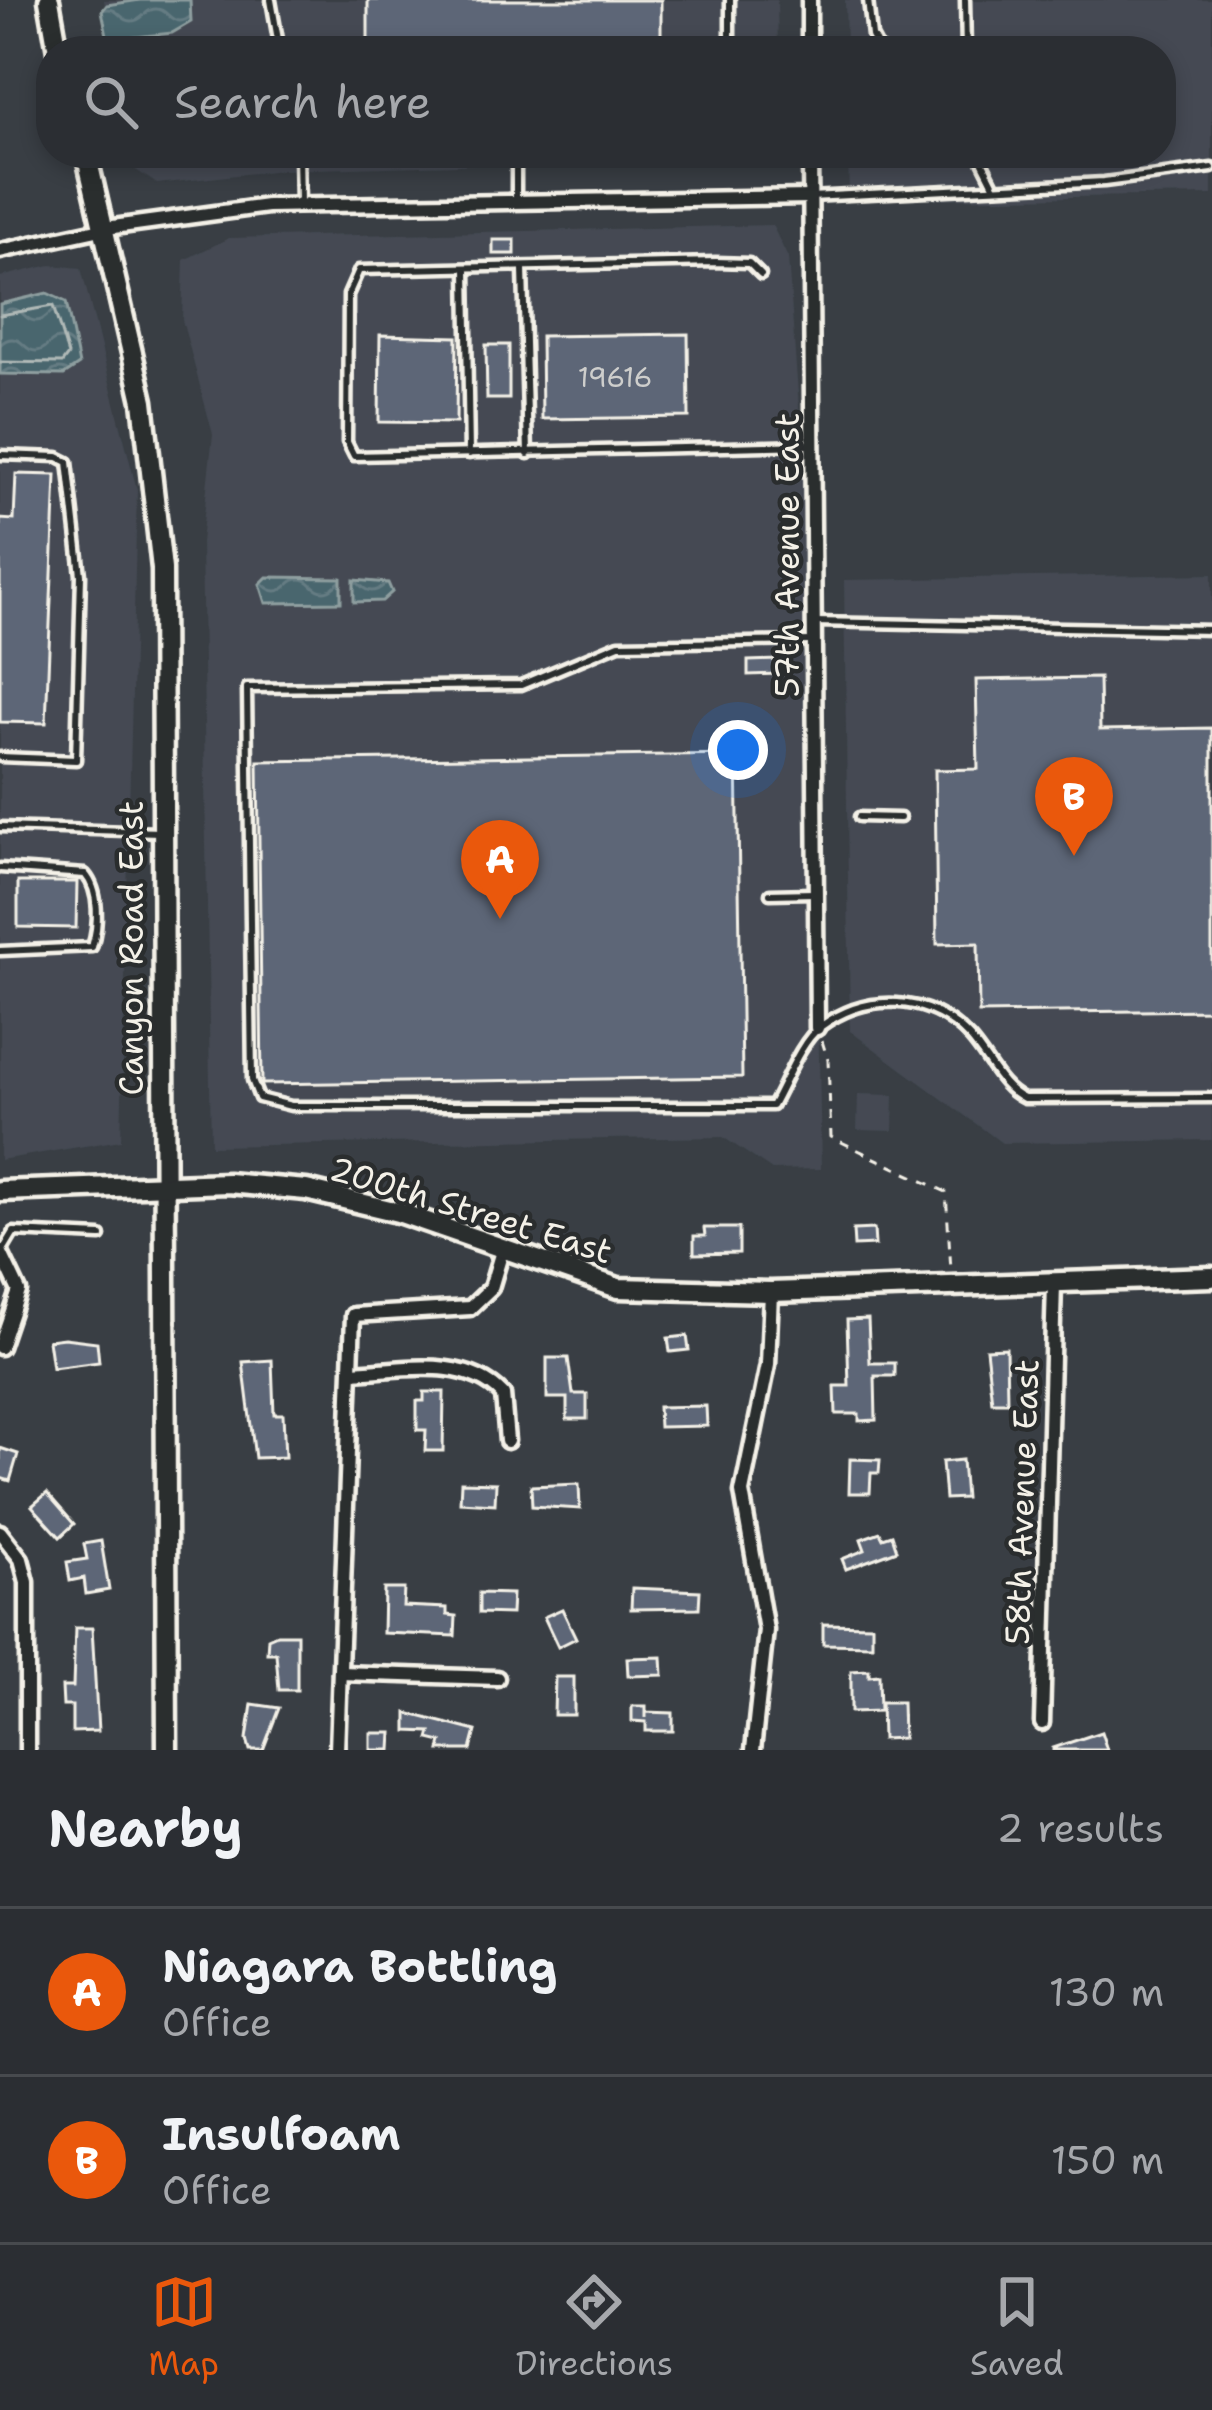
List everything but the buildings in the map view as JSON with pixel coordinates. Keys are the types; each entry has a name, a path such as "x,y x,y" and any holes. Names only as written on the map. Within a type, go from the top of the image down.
{"main road":[{"path":"49,0 55,36"},
{"name":"Canyon Road East","path":"90,168 155,484 162,569 159,832 167,1750"},
{"name":"200th Street East","path":"0,1191 163,1184 306,1190 398,1211 618,1288 772,1292 1212,1277"}],"street":[{"path":"809,0 809,36"},
{"name":"57th Avenue East","path":"810,168 817,1028"},
{"path":"0,250 106,228 300,204 810,197"},
{"path":"337,1750 353,1315 470,1308 491,1288 502,1251"},
{"path":"0,1347 19,1291 1,1252"},
{"name":"58th Avenue East","path":"1042,1723 1054,1283"},
{"path":"753,1750 764,1601 742,1492 768,1365 772,1292"},
{"path":"352,1372 452,1369 475,1374 503,1395 507,1441"},
{"path":"5,1537 27,1582 27,1750"},
{"path":"340,1672 497,1678"}],"lane":[{"path":"272,0 278,36"},
{"path":"730,0 730,36"},
{"path":"868,0 872,36"},
{"path":"965,0 966,36"},
{"path":"299,168 300,204"},
{"path":"516,168 516,203"},
{"path":"985,168 994,187"},
{"path":"810,197 1104,182 1212,168"},
{"path":"761,275 748,263 359,270 348,295 347,442 354,456 813,445"},
{"path":"523,268 528,454"},
{"path":"466,269 469,454"},
{"path":"0,455 58,457 68,462 81,575 76,760 0,758"},
{"path":"814,622 1212,630"},
{"path":"814,641 619,644 521,685 247,688 252,1080 260,1098 291,1106 772,1106 817,1028 870,1004 902,998 968,1035 1008,1092 1024,1100 1212,1098"},
{"path":"859,817 900,818"},
{"path":"0,827 159,832"},
{"path":"0,868 85,874 93,883 97,931 92,946 0,951"},
{"path":"770,894 816,893"},
{"path":"1,1252 14,1232 101,1236"}],"path":[{"path":"817,1028 828,1060 831,1137 946,1192 952,1286"}],"shaded area":[{"path":"104,0 777,0 778,36 109,36"},
{"path":"845,0 1212,0 1212,195 849,200 848,168 1176,168 1176,36 846,36"},
{"path":"133,168 352,168 281,170 157,184"},
{"path":"772,225 788,258 810,558 821,1169 772,1170 723,1137 211,1146 201,542 213,434 182,320 184,260 229,238"},
{"path":"51,265 81,268 137,490 121,1140 0,1160 0,277"},
{"path":"1212,574 1212,1140 1002,1143 850,1031 844,580"},
{"path":"858,1094 894,1095 893,1131 857,1130"}],"water":[{"path":"190,0 191,22 172,33 107,36 102,11 107,5"},
{"path":"47,293 66,302 79,365 64,375 0,374 0,304"},
{"path":"267,577 341,578 341,602 266,603 260,584"},
{"path":"354,580 388,583 392,592 382,601 354,602"}],"place":[{"name":"Insulfoam","path":"1074,856"},
{"name":"Niagara Bottling","path":"500,919"}]}
